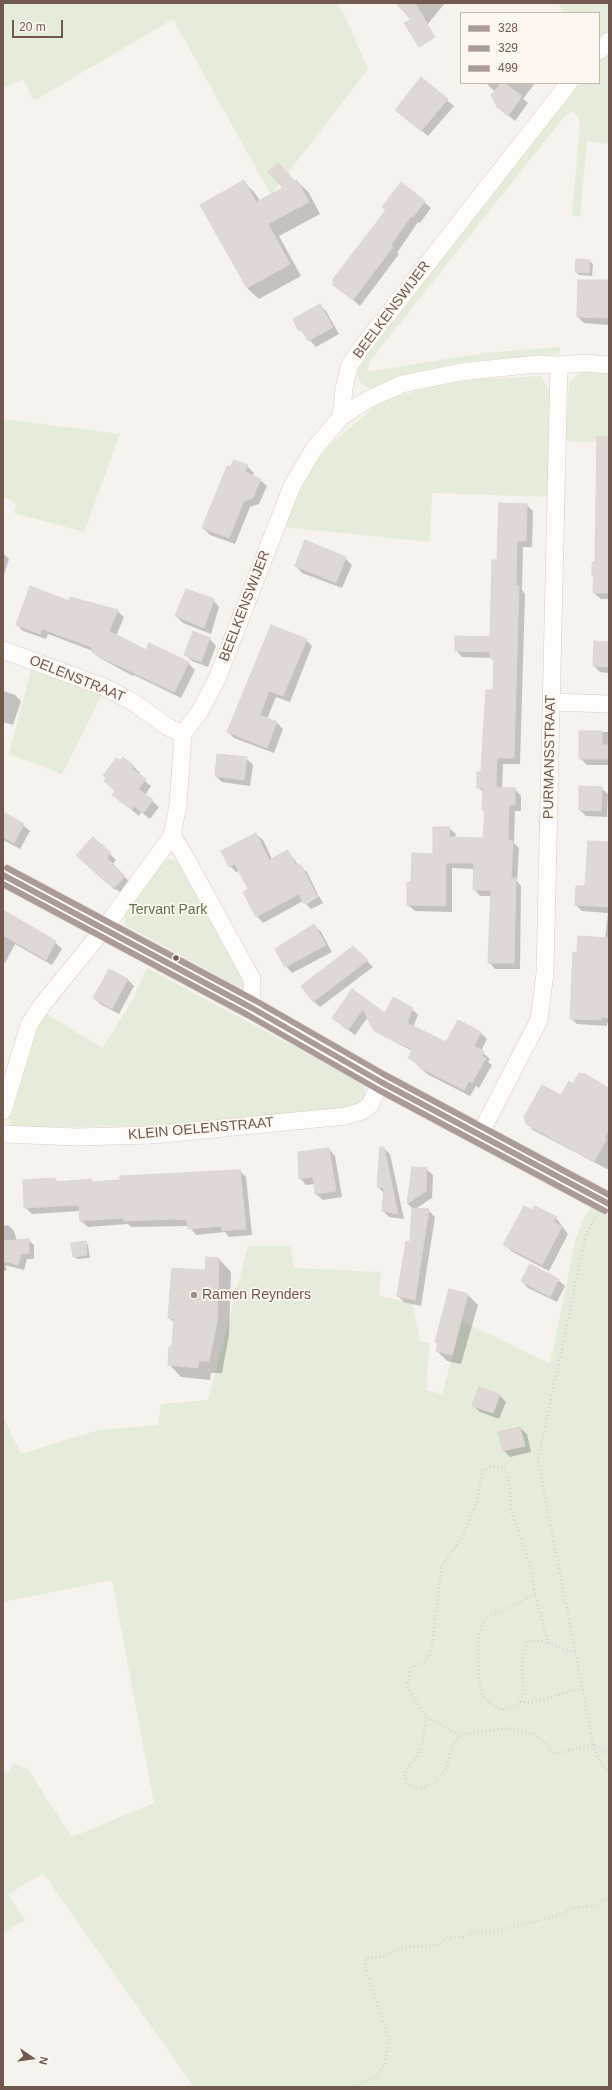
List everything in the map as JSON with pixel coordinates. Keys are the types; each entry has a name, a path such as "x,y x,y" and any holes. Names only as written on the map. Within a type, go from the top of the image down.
{"street":[{"path":"600,50 609,41"},
{"name":"BEELKENSWIJER","path":"183,734 200,711 217,679 292,486 314,449 341,417 344,389 349,367 359,351 568,84"},
{"path":"341,417 367,400 402,384 461,372 536,364 559,365 586,363 609,365"},
{"name":"PURMANSSTRAAT","path":"480,1134 539,1020 545,973 559,365"},
{"name":"OELENSTRAAT","path":"3,650 104,687 133,702 183,734"},
{"path":"551,702 609,704"},
{"path":"3,1111 29,1025 42,1005 103,930 172,836 178,805 183,734"},
{"path":"172,836 184,853 252,979 252,1008"},
{"path":"3,875 103,930 252,1008 381,1082 607,1202"},
{"name":"KLEIN OELENSTRAAT","path":"3,1134 77,1137 152,1136 346,1116 362,1111 370,1105 381,1082"}],"path":[{"path":"607,1202 586,1235 538,1460 593,1744 598,1759 609,1772"},
{"path":"548,1643 535,1594 531,1567 512,1513 508,1475 504,1468 492,1466 483,1470 477,1501 462,1538 442,1565 431,1654 421,1664 411,1667 407,1686 426,1717 460,1735 507,1728 534,1734 545,1742 551,1752 559,1753 593,1744 609,1755"},
{"path":"535,1594 510,1608 485,1618 479,1633 479,1677 484,1698 500,1710 513,1707 520,1702 524,1692 522,1663 527,1642 536,1640 575,1653"},
{"path":"520,1702 533,1703 582,1688"},
{"path":"426,1717 421,1746 417,1758 408,1766 404,1774 406,1783 413,1787 424,1788 436,1782 447,1767 451,1748 460,1735"},
{"path":"354,2087 377,2076 385,2064 389,2039 364,1965 366,1958 382,1957 400,1948 437,1945 450,1937 463,1937 477,1932 500,1930 556,1916 575,1908 596,1905 609,1898"}],"green space":[{"path":"3,3 337,3 346,19 368,69 271,195 173,19 34,101 23,79 3,88"},
{"path":"558,3 609,3 609,144 587,141 580,217 572,215 580,123 577,115 571,111 564,117 370,361 367,372 484,353 560,347 559,354 462,362 411,373 373,388 365,386 360,382 357,375 357,367 361,360 579,84 600,84 600,59 607,51 600,41 600,12 562,12"},
{"path":"580,373 609,373 609,443 566,441 568,392 570,381"},
{"path":"541,376 551,394 552,497 432,493 430,542 284,527 309,472 328,447 374,407 398,396 443,384 481,379"},
{"path":"3,419 120,434 84,532 14,513 16,503 3,496"},
{"path":"32,667 102,694 62,774 9,754"},
{"name":"Tervant Park","path":"169,859 177,861 183,867 247,982 246,986 242,989 125,925 125,913 161,861"},
{"path":"147,968 364,1084 365,1095 361,1103 350,1109 196,1125 15,1128 10,1124 9,1119 35,1031 45,1013 102,1048 132,1001"},
{"path":"591,1208 609,1218 609,2087 194,2087 43,1873 8,1895 25,1920 3,1933 3,1771 8,1773 14,1764 27,1768 72,1837 154,1803 112,1580 3,1602 3,1417 21,1454 99,1430 158,1425 161,1404 208,1400 248,1246 290,1246 294,1268 381,1272 379,1296 412,1303 420,1341 430,1343 426,1390 442,1394 462,1321 550,1364 575,1242 582,1221"}],"building":[{"path":"396,3 415,3 435,37 419,47 404,23 411,20"},
{"path":"421,77 448,99 421,131 395,110"},
{"path":"500,84 505,84 522,96 508,116 497,107 491,95"},
{"path":"278,163 295,181 297,180 309,202 268,224 290,264 247,288 200,205 244,180 256,202 283,188 268,172"},
{"path":"401,182 425,201 413,217 411,216 391,245 393,247 353,300 333,285 333,279 386,210 382,207"},
{"path":"576,259 590,260 589,273 575,272"},
{"path":"578,280 608,280 608,318 577,317"},
{"path":"320,304 333,327 308,341 302,331 298,330 293,319"},
{"path":"597,437 609,437 609,593 593,593 594,575 592,575 592,562 595,562"},
{"path":"234,460 248,465 245,472 261,479 253,498 244,501 229,538 202,528 227,466 230,467"},
{"path":"499,503 527,504 526,541 517,541 516,586 519,586 514,758 497,758 496,787 515,788 515,805 509,805 508,840 513,841 511,878 516,878 514,963 488,963 491,890 473,890 474,863 446,863 446,906 407,905 407,882 411,882 412,853 433,854 433,827 450,827 449,837 483,838 485,810 482,810 483,788 477,788 477,772 481,772 486,690 493,690 494,658 490,658 490,652 455,651 455,636 490,637 492,560 497,560"},
{"path":"305,540 346,557 336,583 295,566"},
{"path":"30,586 69,601 70,597 118,610 109,631 146,650 149,643 189,662 174,692 98,656 92,652 91,647 42,629 40,634 16,625"},
{"path":"186,589 214,599 204,628 175,616"},
{"path":"271,625 307,639 283,696 269,691 260,715 277,722 267,748 227,732"},
{"path":"193,631 210,638 201,662 184,655"},
{"path":"594,641 609,642 609,667 593,666"},
{"path":"579,731 602,731 602,745 609,745 609,759 579,759"},
{"path":"217,754 247,757 244,780 215,776"},
{"path":"123,757 134,766 132,769 146,779 138,789 153,800 143,813 134,806 132,810 112,795 115,791 104,781 106,778 103,776 116,758 120,760"},
{"path":"579,786 602,787 601,811 579,810"},
{"path":"3,812 24,824 14,843 3,837"},
{"path":"256,833 269,860 288,850 296,865 301,865 317,896 304,904 299,894 256,917 243,892 248,889 235,864 229,867 221,851"},
{"path":"93,837 111,853 107,858 125,876 114,888 76,855"},
{"path":"588,841 609,842 609,907 575,905 576,886 585,886"},
{"path":"3,910 56,941 46,960 3,935"},
{"path":"314,924 326,945 285,967 275,949"},
{"path":"578,936 609,938 609,1018 601,1017 601,1020 570,1019 573,952 577,953"},
{"path":"353,946 368,960 313,1002 301,986"},
{"path":"109,969 128,979 112,1009 93,998"},
{"path":"352,989 385,1013 393,997 413,1008 407,1023 446,1042 458,1020 481,1032 474,1046 484,1051 482,1056 486,1058 472,1083 469,1081 464,1090 420,1068 417,1063 408,1058 413,1049 374,1031 363,1009 348,1030 332,1018"},
{"path":"579,1073 582,1075 583,1073 609,1088 609,1129 605,1137 606,1140 594,1162 526,1124 524,1117 542,1085 561,1095 569,1081 573,1084"},
{"path":"380,1147 384,1147 398,1214 382,1211 384,1188 377,1187"},
{"path":"329,1148 336,1191 315,1194 313,1177 299,1179 298,1152"},
{"path":"412,1167 427,1168 426,1191 407,1204"},
{"path":"240,1170 246,1229 222,1231 221,1226 188,1229 187,1220 175,1219 124,1221 123,1218 80,1221 79,1206 76,1205 24,1208 23,1180 55,1178 55,1182 91,1179 91,1182 120,1180 120,1176"},
{"path":"524,1206 532,1210 535,1206 557,1217 554,1222 562,1227 542,1265 503,1245"},
{"path":"412,1208 429,1209 415,1300 397,1296 406,1241 410,1242"},
{"path":"29,1239 29,1253 21,1254 18,1265 3,1261 3,1241"},
{"path":"86,1241 87,1255 73,1257 71,1243"},
{"name":"Ramen Reynders","path":"206,1257 219,1258 217,1322 209,1361 199,1361 198,1368 168,1365 169,1347 172,1346 174,1319 168,1318 172,1268 205,1270"},
{"path":"530,1264 559,1279 550,1297 521,1281"},
{"path":"449,1289 468,1294 452,1355 436,1351 438,1343 435,1342"},
{"path":"479,1387 500,1395 493,1413 472,1406"},
{"path":"520,1427 525,1446 503,1451 498,1432"}],"transit line":[{"name":"499","path":"7,868 256,1001 385,1075 609,1195"},
{"name":"328","path":"3,875 252,1008 381,1082 609,1204"},
{"name":"329","path":"3,884 248,1015 377,1089 605,1211"}],"place":[{"name":"Ramen Reynders","path":"194,1295"}]}
